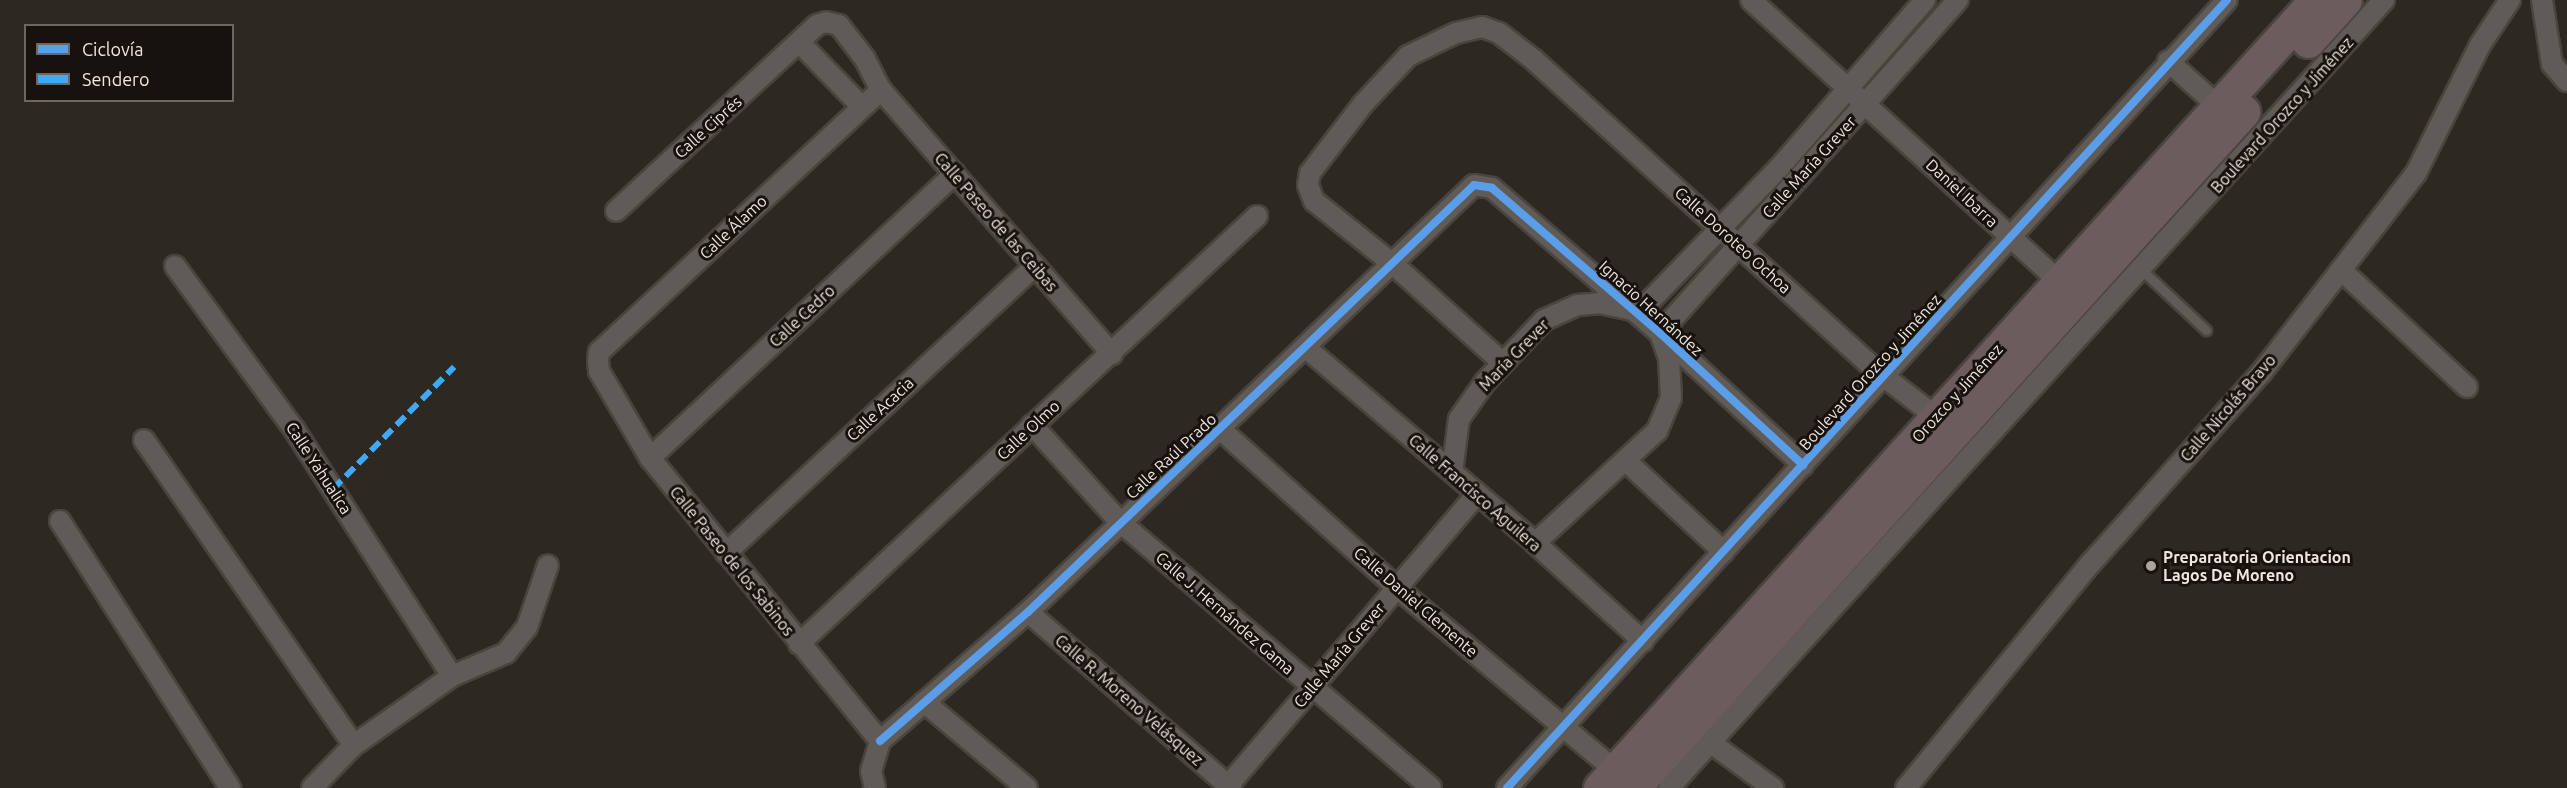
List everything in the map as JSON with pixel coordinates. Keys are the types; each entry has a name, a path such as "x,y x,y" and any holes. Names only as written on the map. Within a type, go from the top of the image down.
{"highway":[{"name":"Orozco y Jiménez","path":"1617,782 1935,416 2316,0"},
{"name":"Orozco y Jiménez","path":"1617,782 2345,0"}],"street":[{"name":"Daniel Ibarra","path":"1751,0 2059,281"},
{"name":"Calle María Grever","path":"1636,312 1720,228 1849,90 1925,0"},
{"name":"Calle María Grever","path":"1660,333 1958,0"},
{"name":"Boulevard Orozco y Jiménez","path":"1507,788 1803,465 1882,375 2011,238 2168,61 2227,0"},
{"name":"Boulevard Orozco y Jiménez","path":"1669,788 2142,270 2384,0"},
{"name":"Calle Nicolás Bravo","path":"1906,788 2091,563 2261,373 2341,270 2416,172 2480,45 2510,0"},
{"path":"2542,0 2552,64 2567,81"},
{"name":"Calle Ciprés","path":"616,211 817,25 826,22 839,25 865,59 881,90"},
{"name":"Calle Doroteo Ochoa","path":"1393,264 1314,201 1308,185 1310,173 1363,104 1408,56 1456,33 1482,27 1499,33 1534,60 1882,375 1935,416"},
{"path":"800,43 862,107"},
{"path":"2168,61 2218,106"},
{"name":"Calle Álamo","path":"599,371 599,352 881,90"},
{"name":"Calle Paseo de las Ceibas","path":"881,90 1112,354"},
{"name":"Calle Cedro","path":"650,458 955,174"},
{"name":"Calle Raúl Prado","path":"880,741 1028,612 1474,185"},
{"name":"Ignacio Hernández","path":"1474,185 1492,188 1660,333 1803,465"},
{"name":"Calle Olmo","path":"799,644 1032,425 1112,354 1257,216"},
{"path":"1393,264 1503,363"},
{"name":"Calle Yahualica","path":"175,266 294,429 452,676"},
{"name":"Calle Acacia","path":"726,553 1035,266"},
{"path":"2341,270 2468,387"},
{"name":"María Grever","path":"1452,472 1459,418 1503,363 1544,320 1578,305 1599,303 1636,312"},
{"path":"1534,543 1627,462 1657,431 1671,398 1669,358 1660,333"},
{"name":"Calle Francisco Aguilera","path":"1305,347 1534,543 1643,641"},
{"name":"Calle Paseo de los Sabinos","path":"599,371 650,458 880,741"},
{"name":"Calle J. Hernández Gama","path":"1032,425 1120,522 1311,689 1431,788"},
{"name":"Calle Daniel Clemente","path":"1219,428 1396,587 1564,728 1617,782"},
{"path":"144,440 354,745"},
{"path":"1627,462 1724,552"},
{"name":"Calle María Grever","path":"1228,787 1476,495"},
{"path":"60,521 230,788"},
{"path":"312,788 354,745 452,676 506,653 527,627 548,566"},
{"name":"Calle R. Moreno Velásquez","path":"1028,612 1228,787"},
{"path":"924,702 1027,788"},
{"path":"876,788 871,771 880,741"},
{"path":"1711,743 1773,788"}],"lane":[{"path":"2142,270 2206,330"}],"marked path":[{"path":"333,489 454,367"}],"cycle path":[{"path":"1507,788 2227,0"},
{"path":"880,741 1028,612 1474,185 1492,188 1660,333 1803,465"}],"place":[{"name":"Preparatoria Orientacion Lagos De Moreno","path":"2151,566"}]}
